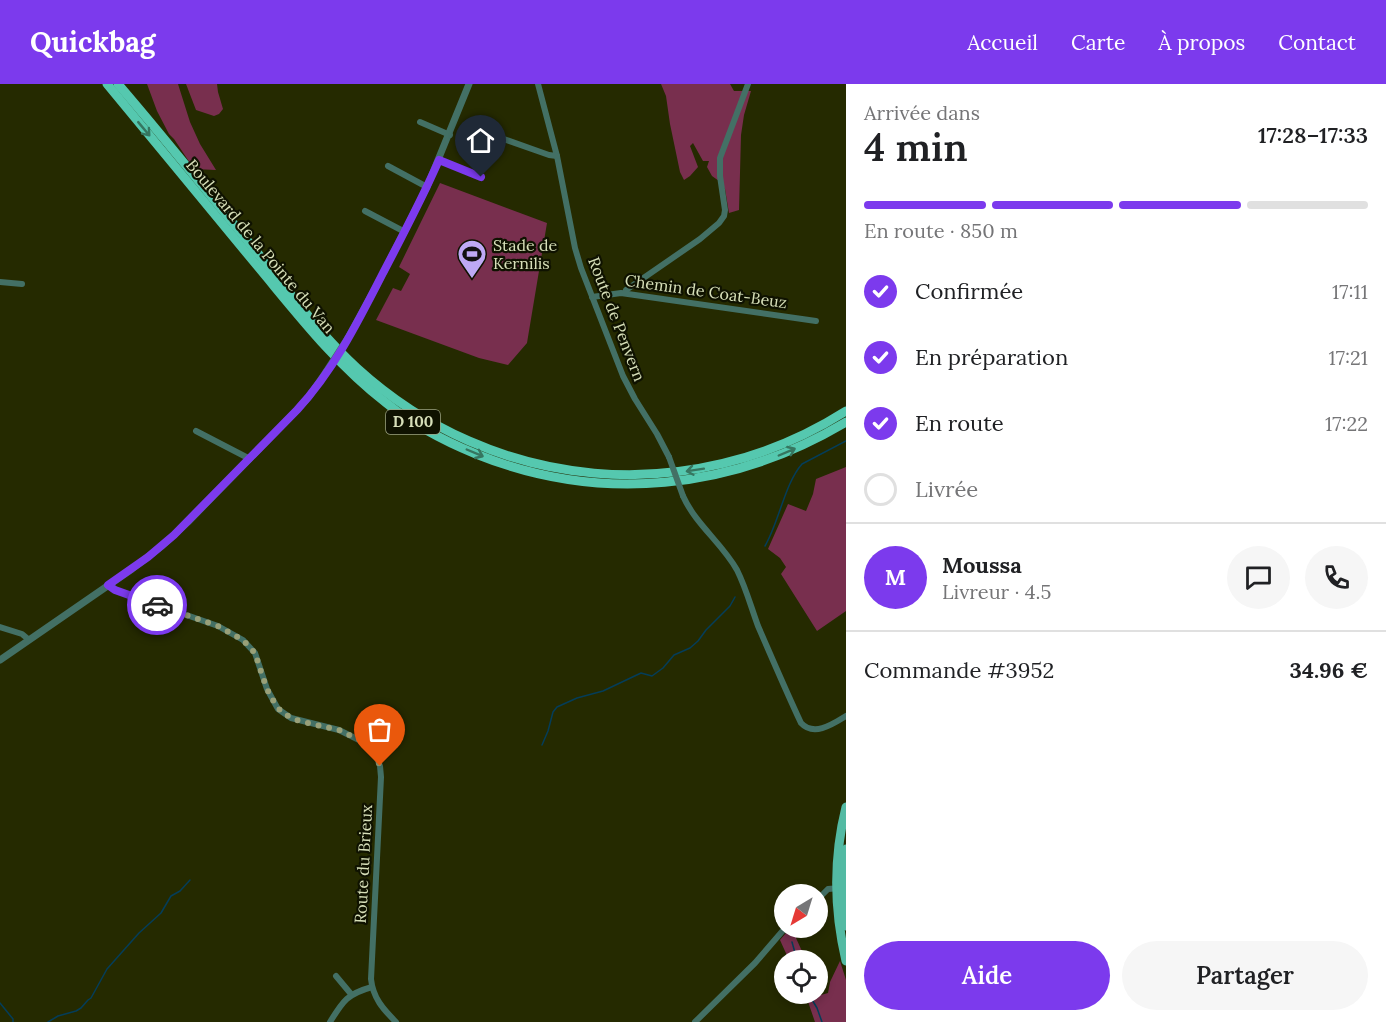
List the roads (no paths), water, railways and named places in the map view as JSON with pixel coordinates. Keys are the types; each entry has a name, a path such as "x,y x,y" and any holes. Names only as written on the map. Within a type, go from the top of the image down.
{"highway":[{"name":"Boulevard de la Pointe du Van","path":"107,84 334,356 386,403 453,444 492,460 548,476 608,484 645,484 693,479 752,465 807,444 846,422"},
{"name":"Boulevard de la Pointe du Van","path":"118,84 154,124 196,180 287,290 347,358 390,396 422,417 490,450 531,463 594,474 642,476 688,471 744,459 823,425 846,411"}],"main road":[{"path":"846,807 838,845 839,922 846,961"},
{"path":"846,849 840,888 846,926"}],"street":[{"path":"0,660 148,557 174,535 303,404 348,338 380,272 405,232 428,187 469,84"},
{"name":"Route de Penvern","path":"538,84 557,156 577,255 625,382 669,457 688,506 726,553 738,572 757,623 801,723 807,728 817,730 846,716"},
{"path":"626,293 627,289 704,236 724,216 720,158 748,84"},
{"path":"420,122 450,135"},
{"path":"498,137 557,156"},
{"path":"439,160 481,177"},
{"path":"388,166 428,187"},
{"path":"364,210 405,232"},
{"path":"0,282 22,284"},
{"name":"Chemin de Coat-Beuz","path":"592,297 626,293 816,321"},
{"path":"196,430 250,459"},
{"name":"Route du Brieux","path":"108,585 118,591 218,626 240,637 255,653 270,696 282,713 299,721 339,730 373,749 380,766 381,777 372,987"},
{"path":"0,627 22,634 28,639"},
{"path":"828,889 840,888"},
{"path":"695,1022 755,963 777,938"},
{"path":"336,976 351,994"},
{"path":"330,1022 351,994 372,987 376,1000 396,1022"}],"waterway":[{"path":"765,546 791,481 802,464 846,441"},
{"path":"542,745 553,712 557,707 577,698 603,691 641,673 652,676 663,668 674,655 690,648 698,641 730,606 735,597"},
{"path":"48,1022 81,1008 91,998 107,969 139,933 161,913 171,896 180,891 190,880"},
{"path":"792,942 794,950"},
{"path":"0,1003 13,1022"},
{"path":"815,1004 822,1022"}],"place":[{"name":"Stade de Kernilis","path":"472,280"}]}
